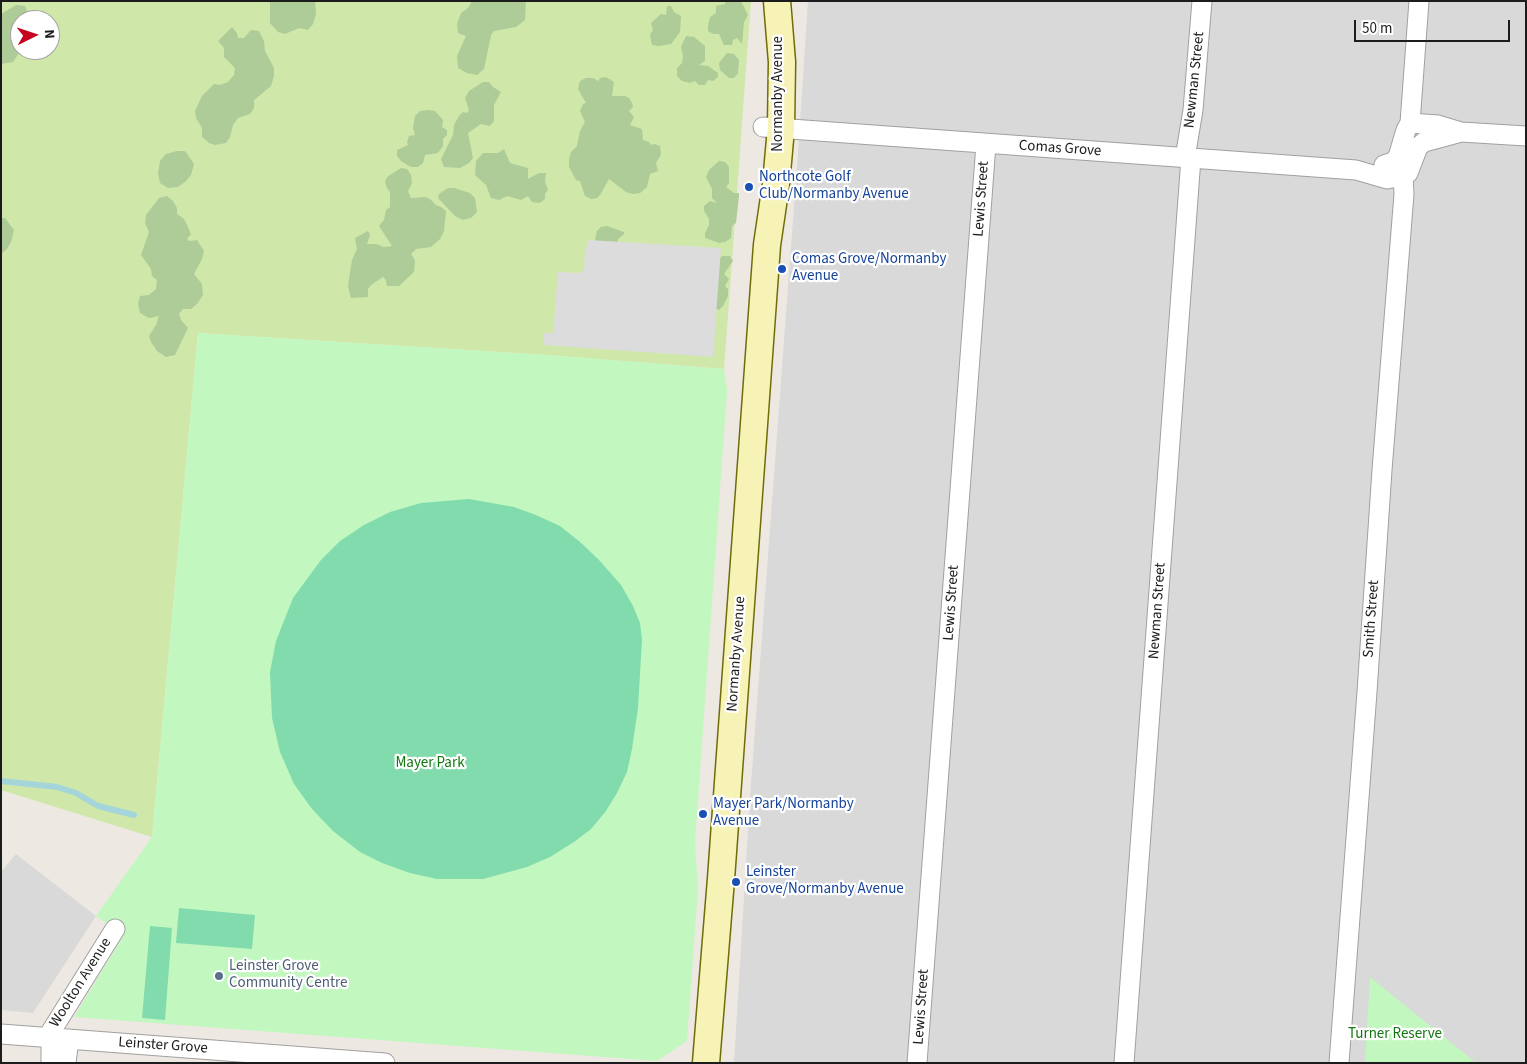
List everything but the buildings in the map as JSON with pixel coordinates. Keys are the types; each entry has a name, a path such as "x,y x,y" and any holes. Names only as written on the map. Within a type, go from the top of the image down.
{"main road":[{"name":"Normanby Avenue","path":"706,1063 767,245 763,173 772,127 768,54 777,1"}],"street":[{"name":"Newman Street","path":"1124,1063 1188,158 1202,1"},
{"name":"Smith Street","path":"1339,1063 1403,209 1404,194 1399,168 1406,130 1410,123 1419,1"},
{"path":"1410,123 1438,125 1461,132 1526,136"},
{"path":"1410,123 1421,143"},
{"name":"Comas Grove","path":"772,127 1356,170 1384,178 1399,168"},
{"path":"1399,168 1408,173 1421,143 1461,132"},
{"name":"Lewis Street","path":"918,1063 986,144"},
{"name":"Woolton Avenue","path":"51,1063 56,1038 115,929"},
{"name":"Leinster Grove","path":"1,1034 384,1063"},
{"name":"Woolton Avenue","path":"56,1038 66,1063"}],"shaded area":[{"path":"808,1 1526,1 1526,1063 734,1063 750,797"},
{"path":"589,240 721,248 713,357 544,345 544,333 553,333 558,272 578,273 584,270 585,249"},
{"path":"16,854 96,916 33,1013 1,1010 1,872"}],"green space":[{"path":"1,1 751,1 724,369 547,355 198,333 152,837 1,790"},
{"path":"270,1 315,1 316,14 313,24 308,30 299,28 285,34 278,32 270,23"},
{"path":"472,1 526,1 525,20 516,27 494,31 491,35 484,69 477,75 467,73 458,68 457,56 466,36 458,33 457,24 461,13 468,8"},
{"path":"725,1 741,1 748,15 744,22 742,44 737,38 733,40 732,45 724,45 719,34 713,34 708,31 710,17 716,13 716,6 725,4"},
{"path":"16,5 25,6 26,10 10,10 10,60 14,60 13,62 1,64 1,14"},
{"path":"667,6 671,6 674,12 681,16 680,32 671,44 652,45 650,35 653,30 651,23 661,14 666,15"},
{"path":"232,27 237,33 238,38 244,38 251,30 259,31 264,41 265,51 274,68 274,76 271,86 254,100 254,108 250,114 238,118 226,143 215,145 202,137 202,128 196,118 195,111 202,96 214,84 220,85 228,82 234,75 235,68 224,57 224,48 218,41"},
{"path":"686,36 694,37 705,46 705,61 699,65 708,66 718,73 718,77 713,81 708,80 705,85 699,85 695,81 690,83 682,81 677,76 677,68 682,63 683,56 681,47"},
{"path":"727,53 734,54 739,60 738,73 734,78 729,78 720,70 719,63"},
{"path":"606,77 614,82 612,96 625,96 632,103 633,107 629,111 634,117 630,125 642,129 643,140 651,145 660,146 661,155 656,163 658,171 650,174 647,187 640,193 626,192 609,179 600,195 597,198 591,199 585,196 580,181 576,180 569,167 569,159 571,152 577,146 580,131 585,122 580,111 583,104 586,103 578,89 580,81 586,78 593,78 598,81 600,78"},
{"path":"483,82 489,82 501,92 494,105 494,121 490,126 481,124 468,133 473,158 469,163 460,168 444,167 441,159 453,135 454,125 463,112 467,113 469,110 465,98 469,91"},
{"path":"420,111 435,111 443,120 442,127 447,130 447,135 443,139 443,146 438,153 425,155 423,163 418,167 411,167 401,161 397,156 397,150 408,145 409,136 415,135 413,128 415,116"},
{"path":"504,149 510,163 528,168 528,179 539,173 546,173 545,182 548,190 545,194 545,199 540,203 532,202 528,196 521,200 507,196 499,200 491,198 486,185 475,175 476,161 483,153 498,153"},
{"path":"185,151 194,164 191,175 186,181 178,187 168,188 160,183 158,173 160,161 166,154"},
{"path":"719,161 725,162 729,167 729,183 726,187 734,193 739,193 739,196 736,223 732,226 731,238 719,243 705,238 709,219 704,211 704,206 710,201 717,203 712,198 712,189 706,177 709,170"},
{"path":"401,168 407,169 411,175 412,183 408,191 411,198 425,197 446,211 444,231 440,239 431,247 416,249 411,254 415,260 414,272 399,286 387,286 386,280 383,277 368,289 368,297 351,298 348,286 352,260 357,249 355,238 368,231 370,235 367,244 376,244 384,247 392,246 379,226 384,220 386,210 390,207 390,192 385,182 387,177"},
{"path":"448,188 470,193 475,198 477,212 471,218 463,220 455,216 438,198 439,194"},
{"path":"167,196 173,201 177,208 177,214 184,219 188,227 191,235 187,238 189,241 197,240 204,251 194,274 202,284 203,295 191,309 183,309 179,314 181,320 188,328 175,355 166,357 157,351 149,336 159,316 149,318 140,313 138,304 140,296 149,295 156,289 157,280 152,276 151,269 141,255 149,232 145,223 146,215 159,198"},
{"path":"1,218 5,218 14,230 11,242 1,254"},
{"path":"607,226 624,232 614,249 597,244 595,239 597,231 601,227"},
{"path":"722,256 730,256 733,261 724,274 729,279 725,286 728,289 728,296 719,310 713,308 716,263"},
{"name":"Mayer Park","path":"198,333 547,355 724,369 727,390 695,842 698,889 687,1041 657,1061 74,1017 124,935 96,916 152,837"},
{"path":"469,499 514,507 560,526 599,560 621,585 640,623 642,640 638,708 627,772 606,811 591,829 550,857 527,867 483,879 437,879 410,873 382,863 360,852 333,831 312,809 294,784 280,752 272,718 270,672 276,641 293,598 321,560 340,541 364,525 390,512 421,503"},
{"path":"179,908 255,915 252,949 176,943"},
{"path":"150,926 172,928 165,1020 142,1018"},
{"name":"Turner Reserve","path":"1370,977 1476,1063 1365,1063"}],"waterway":[{"path":"1,781 57,787 76,793 98,806 134,815"}],"place":[{"name":"Northcote Golf Club/Normanby Avenue","path":"749,187"},
{"name":"Comas Grove/Normanby Avenue","path":"782,269"},
{"name":"Mayer Park/Normanby Avenue","path":"703,814"},
{"name":"Leinster Grove/Normanby Avenue","path":"736,882"},
{"name":"Leinster Grove Community Centre","path":"219,976"}]}
